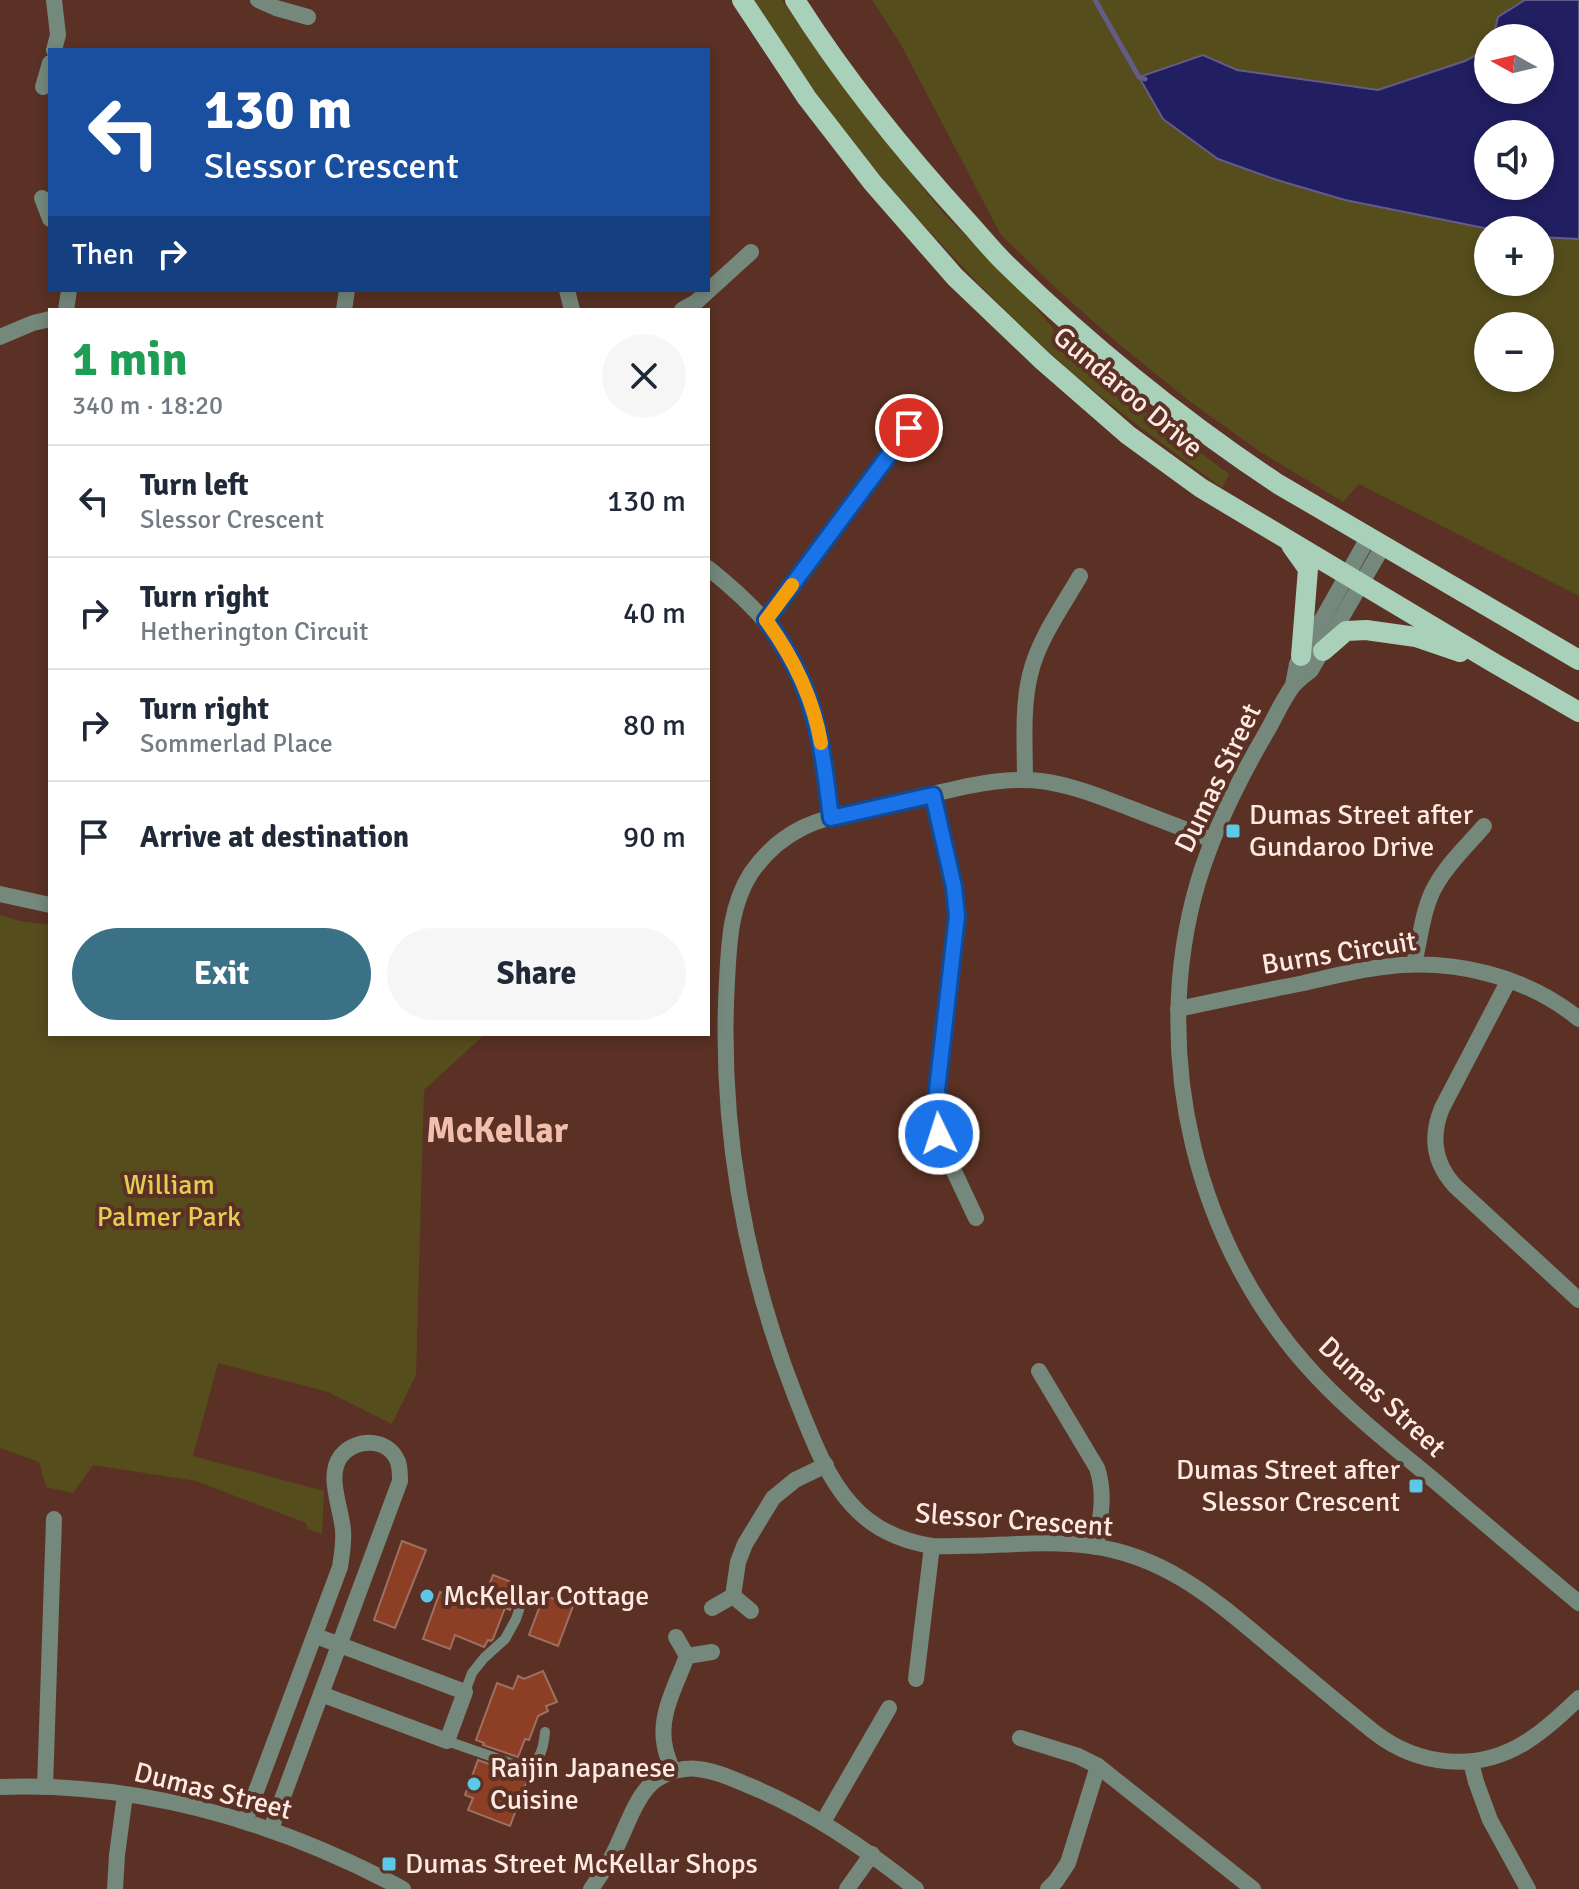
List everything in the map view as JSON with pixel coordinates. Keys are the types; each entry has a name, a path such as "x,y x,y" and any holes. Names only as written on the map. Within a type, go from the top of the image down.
{"main road":[{"name":"Gundaroo Drive","path":"742,0 816,110 872,182 955,277 1043,361 1128,435 1201,488 1579,712"},
{"name":"Gundaroo Drive","path":"795,0 868,105 918,168 1001,260 1084,336 1170,406 1278,484 1579,660"},
{"path":"1287,539 1308,569 1301,656"},
{"path":"1323,651 1346,631 1366,630 1416,637 1494,663"}],"street":[{"path":"54,0 58,35 55,48"},
{"path":"258,0 308,17"},
{"path":"43,87 48,70"},
{"path":"42,198 48,214"},
{"path":"710,289 751,252"},
{"path":"686,308 707,292"},
{"path":"0,337 48,319"},
{"path":"766,620 909,428"},
{"name":"Dumas Street","path":"1376,542 1355,579 1301,656 1293,685 1223,814 1194,895 1178,1009 1179,1056 1189,1133 1205,1187 1227,1243 1260,1305 1297,1355 1363,1421 1579,1603"},
{"path":"710,570 739,592 766,620 799,672 819,730 831,818"},
{"path":"1025,780 1026,703 1030,673 1037,653 1080,576"},
{"name":"Dumas Street","path":"1293,685 1311,670 1323,651 1355,579"},
{"name":"Slessor Crescent","path":"1212,840 1074,788 1025,780 994,782 831,818 801,828 780,841 744,884 730,930 725,1033 731,1145 739,1200 765,1309 803,1414 840,1490 873,1524 901,1539 932,1546 1044,1543 1096,1547 1118,1551 1162,1567 1201,1590 1399,1749 1427,1759 1457,1763 1500,1755 1527,1742 1579,1698"},
{"path":"933,795 954,887 957,916 937,1090 937,1119 943,1148 976,1218"},
{"path":"1414,964 1435,886 1484,826"},
{"path":"0,894 48,905"},
{"name":"Burns Circuit","path":"1178,1009 1368,969 1434,964 1472,969 1509,980 1550,999 1579,1019"},
{"path":"1509,980 1442,1108 1435,1128 1435,1149 1443,1169 1455,1186 1579,1300"},
{"path":"1039,1371 1100,1477 1103,1506 1096,1547"},
{"path":"245,1821 340,1567 343,1528 335,1478 337,1462 352,1446 368,1442 379,1444 396,1458 400,1481 271,1829"},
{"path":"733,1596 738,1562 745,1544 773,1498 795,1480 826,1465"},
{"path":"45,1787 54,1519"},
{"path":"916,1679 932,1546"},
{"path":"712,1608 733,1596"},
{"path":"733,1596 751,1611"},
{"path":"316,1636 465,1692 447,1741 321,1694"},
{"path":"676,1637 687,1656"},
{"path":"687,1656 712,1652"},
{"path":"673,1771 664,1742 663,1725 687,1656"},
{"path":"823,1822 889,1708"},
{"path":"1020,1738 1078,1756 1098,1766 1253,1889"},
{"path":"1471,1762 1490,1820 1528,1889"},
{"path":"1048,1889 1068,1863 1098,1766"},
{"path":"591,1889 611,1859 642,1793 656,1780 673,1771 694,1768 716,1772 770,1794 823,1822 872,1854 916,1889"},
{"name":"Dumas Street","path":"0,1787 45,1787 186,1805 271,1829 339,1856 403,1889"},
{"path":"115,1889 125,1795"},
{"path":"847,1889 872,1854"}],"lane":[{"path":"465,1692 472,1673 505,1639 522,1601"},
{"path":"447,1741 516,1765 528,1765 540,1756 545,1732"}],"green space":[{"path":"754,0 782,0 850,96 943,213 1022,291 1071,350 1155,419 1229,474 1222,488 1073,373 976,281 865,157 815,91"},
{"path":"872,0 1579,0 1579,596 1359,484 1343,502 1259,451 1188,400 1120,345 1001,235 900,43"},
{"name":"William Palmer Park","path":"0,915 48,925 48,1036 483,1036 424,1090 416,1375 392,1424 328,1392 218,1363 193,1456 324,1491 322,1534 308,1529 306,1523 196,1481 93,1465 73,1493 46,1487 39,1462 0,1448"}],"shaded area":[{"path":"1525,0 1579,0 1579,239 1554,238 1554,216 1474,216 1474,226 1345,200 1218,159 1163,119 1139,77 1203,55 1237,70 1378,90 1474,56 1474,104 1554,104 1554,24 1496,24 1498,17"}],"building":[{"path":"402,1541 426,1550 395,1628 374,1620"},
{"path":"493,1575 519,1585 510,1610 505,1608 491,1641 488,1640 484,1647 455,1635 450,1649 423,1639 440,1592 477,1605 480,1596 484,1598"},
{"path":"544,1595 573,1606 558,1646 529,1635"},
{"path":"543,1671 557,1702 546,1706 548,1711 538,1716 529,1740 525,1739 518,1757 476,1740 497,1683 513,1689 518,1676 524,1679"},
{"path":"478,1760 514,1773 530,1772 510,1826 468,1810 473,1798 465,1795"}],"waterway":[{"path":"1095,0 1139,77 1145,79"}],"slow traffic":[{"path":"792,585 766,620 799,672 821,743"}],"place":[{"name":"Dumas Street after Gundaroo Drive","path":"1233,831"},
{"name":"Dumas Street after Slessor Crescent","path":"1416,1486"},
{"name":"McKellar Cottage","path":"427,1596"},
{"name":"Raijin Japanese Cuisine","path":"474,1784"},
{"name":"Dumas Street McKellar Shops","path":"389,1864"}],"district":[{"name":"McKellar","path":"497,1130"}],"route":[{"path":"909,428 766,620 789,654 807,691 819,730 831,818 933,795 954,887 957,916 937,1090 939,1134"}]}
